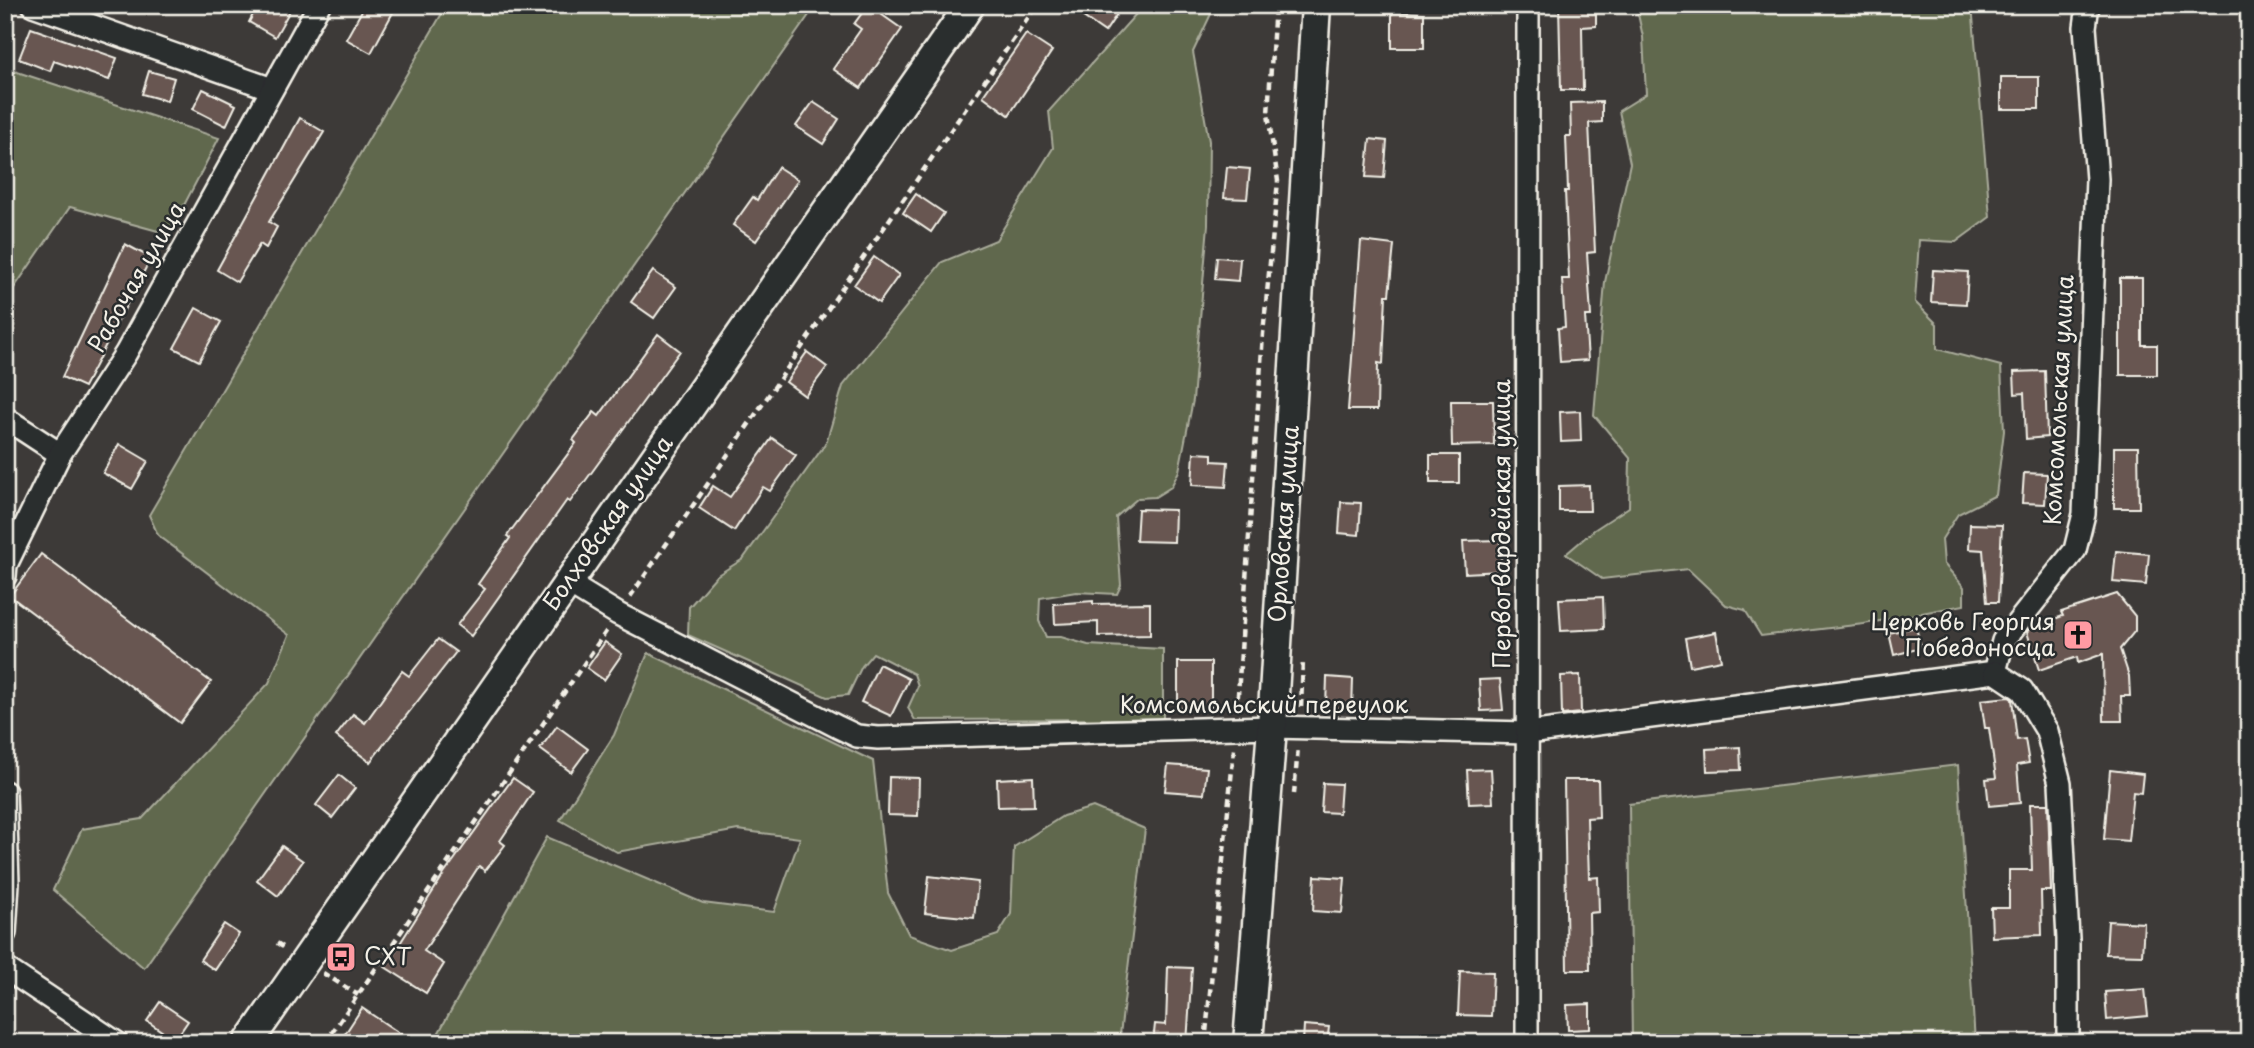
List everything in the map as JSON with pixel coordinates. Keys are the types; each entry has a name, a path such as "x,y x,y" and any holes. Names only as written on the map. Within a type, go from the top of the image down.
{"main road":[{"name":"Болховская улица","path":"248,1043 566,582 970,5"},
{"name":"Орловская улица","path":"1248,1043 1272,727 1317,5"}],"street":[{"path":"33,5 272,89"},
{"name":"Рабочая улица","path":"5,576 6,565 60,454 126,352 319,5"},
{"name":"Первогвардейская улица","path":"1527,1043 1528,5"},
{"name":"Комсомольская улица","path":"1996,672 2003,641 2075,550 2084,514 2096,179 2085,27 2088,5"},
{"path":"5,418 60,454"},
{"name":"Комсомольский переулок","path":"566,582 618,614 857,736 878,738 1272,727 1528,733 1996,672"},
{"path":"1996,672 2022,690 2047,731 2060,783 2068,1043"},
{"path":"5,792 8,883 5,933"},
{"path":"5,968 117,1043"}],"path":[{"path":"325,1043 1037,5"},
{"path":"1205,1043 1236,728 1263,334 1278,181 1268,114 1275,5"}],"green space":[{"path":"447,5 816,5 144,968 53,890 82,829 142,819 269,683 289,635 158,535 149,515"},
{"path":"1144,5 1201,5 1211,14 1193,52 1209,141 1208,225 1193,400 1179,471 1171,487 1155,497 1138,498 1116,517 1121,585 1117,594 1076,592 1040,598 1039,621 1046,637 1061,637 1088,645 1163,649 1163,719 915,720 908,708 918,686 914,674 873,653 862,666 848,695 827,697 688,635 689,607 716,576 743,559 826,443 843,386 942,262 996,240 1053,148 1049,111"},
{"path":"1636,5 1972,5 1990,217 1956,242 1919,240 1915,302 1937,324 1937,349 2001,366 2004,431 1996,495 1958,514 1942,539 1944,564 1964,587 1964,605 1864,624 1761,636 1745,610 1726,605 1688,569 1602,579 1566,554 1594,530 1629,507 1630,458 1594,415 1605,282 1630,163 1619,111 1646,94 1643,37"},
{"path":"5,68 219,138 169,234 70,207 5,301"},
{"path":"648,653 873,761 888,893 909,935 952,950 998,935 1011,914 1014,847 1063,816 1093,807 1145,829 1119,1043 433,1043 547,837 703,903 774,912 800,838 738,830 617,852 560,820 614,735"},
{"path":"1958,765 1975,1043 1632,1043 1629,804"}],"building":[{"path":"258,5 293,5 275,37 249,22"},
{"path":"365,5 397,5 371,53 346,39"},
{"path":"868,5 902,29 861,88 833,69 861,29 854,24"},
{"path":"1066,5 1123,5 1105,32"},
{"path":"1559,5 1596,5 1596,26 1582,27 1583,90 1561,90"},
{"path":"1392,12 1424,13 1424,48 1392,48"},
{"path":"31,28 117,58 109,80 54,61 50,71 19,59"},
{"path":"1026,34 1052,51 1009,115 983,96"},
{"path":"149,71 174,78 167,101 142,94"},
{"path":"2001,77 2039,77 2039,109 2001,109"},
{"path":"203,89 236,105 226,126 193,109"},
{"path":"813,102 839,119 823,144 796,126"},
{"path":"1602,102 1602,122 1589,123 1595,252 1587,253 1591,316 1585,316 1588,360 1560,362 1558,328 1565,327 1562,279 1569,279 1565,191 1568,191 1566,136 1571,136 1570,103"},
{"path":"300,118 324,132 269,222 277,227 266,248 260,244 237,282 217,270"},
{"path":"1370,139 1387,141 1384,178 1366,177"},
{"path":"778,167 798,180 756,241 733,225 753,197 757,200"},
{"path":"1227,167 1250,169 1247,199 1224,198"},
{"path":"916,194 944,213 931,232 903,213"},
{"path":"1361,241 1394,245 1389,295 1386,295 1383,364 1378,363 1377,410 1348,410"},
{"path":"125,244 151,258 84,387 62,377"},
{"path":"874,257 899,275 879,303 854,285"},
{"path":"1217,257 1240,259 1238,281 1215,279"},
{"path":"1933,270 1968,272 1966,304 1931,302"},
{"path":"653,271 676,287 654,318 631,302"},
{"path":"2120,278 2142,278 2142,345 2157,345 2157,375 2120,375"},
{"path":"196,308 221,322 199,361 174,348"},
{"path":"658,334 680,351 570,502 567,500 471,636 457,625 485,589 478,584 510,538 507,536 576,443 573,440 594,412 599,416"},
{"path":"807,352 827,367 805,396 786,382"},
{"path":"2045,371 2047,437 2026,439 2024,393 2015,394 2014,372"},
{"path":"1451,401 1493,401 1494,445 1452,446"},
{"path":"1580,411 1581,441 1561,442 1560,412"},
{"path":"772,438 796,455 770,491 763,487 734,531 699,508 713,486 730,497"},
{"path":"119,444 148,461 132,489 103,473"},
{"path":"2114,447 2138,447 2139,508 2114,508"},
{"path":"1194,453 1212,454 1212,461 1228,462 1226,487 1192,485"},
{"path":"1430,455 1459,455 1459,483 1430,483"},
{"path":"2024,473 2047,474 2045,504 2022,503"},
{"path":"1589,485 1590,511 1559,511 1559,486"},
{"path":"1341,502 1361,503 1359,535 1339,533"},
{"path":"1138,509 1175,510 1174,542 1136,541"},
{"path":"1970,524 2002,525 1998,602 1987,602 1983,550 1969,549"},
{"path":"1500,540 1501,571 1465,573 1463,541"},
{"path":"2116,551 2149,554 2146,585 2113,582"},
{"path":"41,554 211,682 180,723 10,596"},
{"name":"Церковь Георгия Победоносца","path":"2117,594 2135,616 2135,631 2120,649 2129,676 2130,696 2121,696 2122,721 2104,721 2103,654 2078,663 2077,657 2039,670 2027,632 2031,627 2063,616 2061,612"},
{"path":"1603,597 1604,629 1561,631 1559,599"},
{"path":"1093,601 1093,604 1150,603 1150,635 1098,636 1098,622 1055,624 1054,604"},
{"path":"1916,627 1921,648 1894,655 1889,633"},
{"path":"1716,632 1721,660 1690,666 1685,638"},
{"path":"438,639 456,652 370,762 336,736 353,714 365,723 402,671 409,676"},
{"path":"605,642 622,654 604,680 587,668"},
{"path":"1178,662 1211,662 1211,708 1178,708"},
{"path":"879,664 909,679 891,716 861,702"},
{"path":"1580,675 1581,713 1562,715 1561,676"},
{"path":"1327,677 1353,679 1352,709 1326,708"},
{"path":"1500,679 1503,710 1481,711 1479,680"},
{"path":"2012,699 2017,740 2025,739 2029,763 2017,765 2020,803 1989,806 1986,779 1996,778 1989,728 1985,728 1981,700"},
{"path":"557,726 588,749 571,772 540,749"},
{"path":"1740,747 1741,770 1707,771 1706,749"},
{"path":"1168,765 1207,768 1204,794 1165,791"},
{"path":"1491,769 1493,803 1469,804 1467,770"},
{"path":"2110,770 2143,774 2141,793 2133,792 2128,841 2104,839"},
{"path":"339,775 355,788 332,818 316,805"},
{"path":"889,777 919,778 918,816 888,815"},
{"path":"1033,777 1034,806 998,807 997,779"},
{"path":"513,778 533,792 500,841 505,845 485,871 479,866 424,951 444,964 426,993 385,967 444,874"},
{"path":"1564,780 1598,780 1599,817 1587,818 1589,878 1598,877 1599,912 1589,913 1590,970 1567,970"},
{"path":"1323,783 1341,784 1339,813 1321,812"},
{"path":"2030,804 2048,804 2051,891 2041,891 2042,935 1992,937 1991,908 2009,908 2009,870 2032,870"},
{"path":"282,846 303,861 278,896 257,880"},
{"path":"929,876 978,882 974,918 925,913"},
{"path":"1315,876 1345,878 1342,913 1313,911"},
{"path":"2108,921 2144,923 2142,955 2106,954"},
{"path":"224,924 239,934 215,970 200,960"},
{"path":"1168,967 1192,968 1187,1043 1153,1043 1155,1024 1166,1025"},
{"path":"1460,971 1493,972 1491,1016 1458,1015"},
{"path":"2145,989 2148,1016 2107,1020 2105,992"},
{"path":"160,1002 188,1021 175,1040 147,1021"},
{"path":"1590,1004 1590,1029 1568,1030 1567,1005"},
{"path":"362,1008 414,1043 339,1043"},
{"path":"1304,1025 1329,1027 1327,1043 1303,1043"}],"railway":[{"path":"2241,5 2249,116"}],"place":[{"name":"Церковь Георгия Победоносца","path":"2078,635"},
{"name":"СХТ","path":"341,957"}]}
